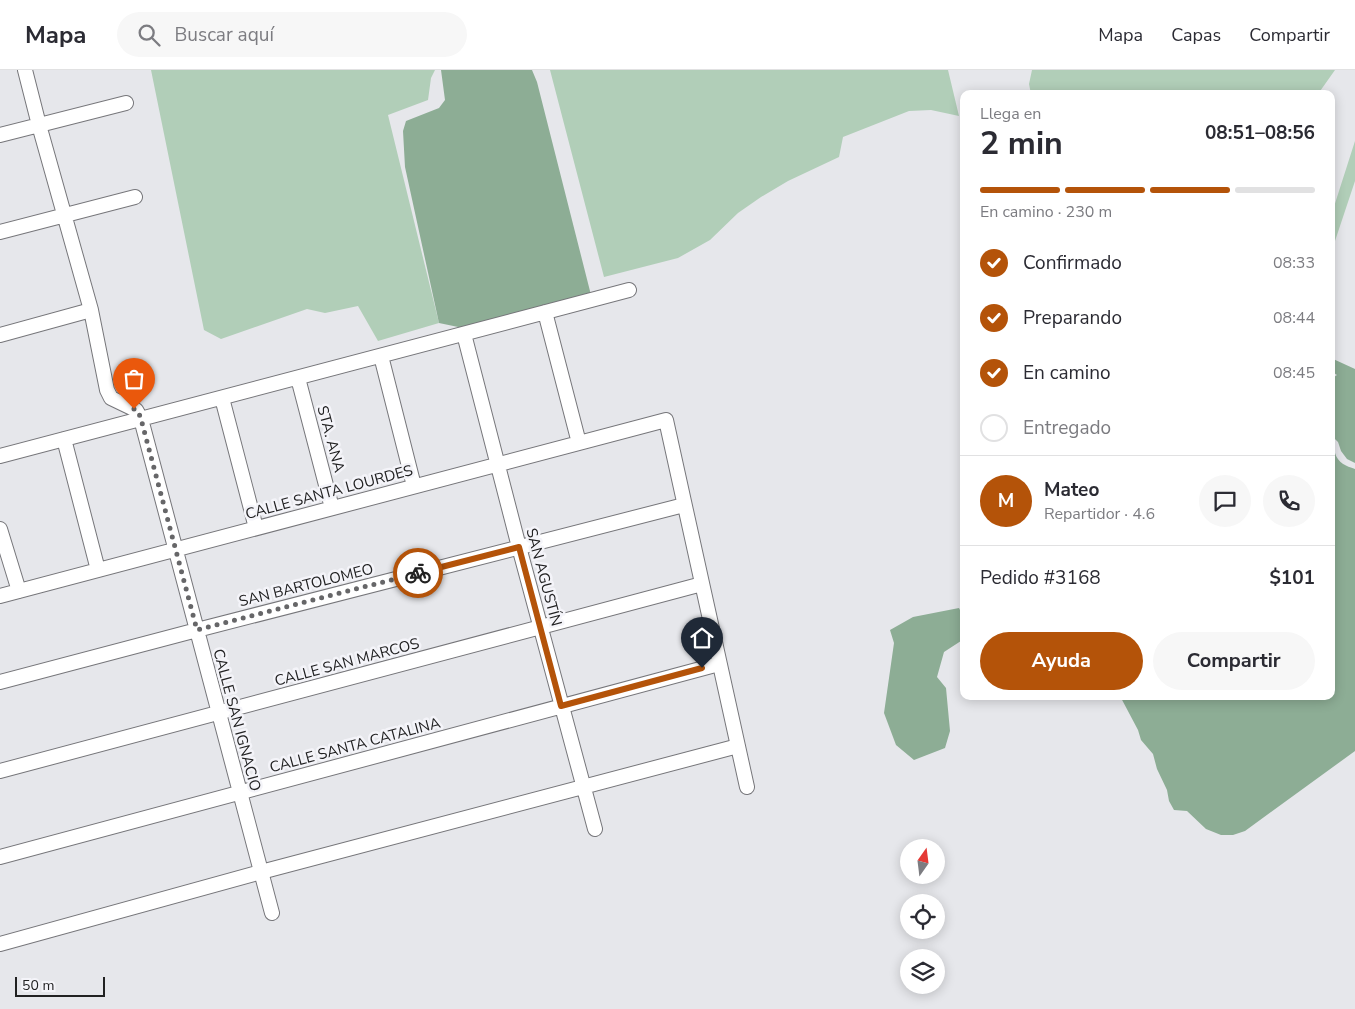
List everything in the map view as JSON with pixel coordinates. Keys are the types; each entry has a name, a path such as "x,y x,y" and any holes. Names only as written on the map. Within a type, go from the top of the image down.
{"street":[{"path":"25,70 91,310 109,394 116,401 138,411 141,419"},
{"path":"0,135 126,103"},
{"path":"0,232 135,198"},
{"path":"0,456 629,290"},
{"path":"0,335 91,310"},
{"path":"545,312 579,442"},
{"name":"SAN AGUSTÍN","path":"464,334 561,706 596,829"},
{"path":"381,356 414,486"},
{"name":"STA. ANA","path":"298,378 332,508"},
{"path":"222,398 256,528"},
{"name":"CALLE SAN IGNACIO","path":"141,419 272,913"},
{"name":"CALLE SANTA LOURDES","path":"0,596 666,420 684,505"},
{"path":"64,439 98,570"},
{"path":"684,505 747,787"},
{"name":"SAN BARTOLOMEO","path":"0,682 684,505"},
{"path":"0,528 19,591"},
{"name":"CALLE SAN MARCOS","path":"0,771 702,584"},
{"name":"CALLE SANTA CATALINA","path":"0,857 719,664"},
{"path":"0,944 261,872 738,746"}],"green space":[{"path":"151,70 435,70 431,78 428,100 388,115 439,323 378,341 358,306 325,313 307,309 221,339 204,330"},
{"path":"441,70 532,70 537,82 591,295 463,328 439,323 405,167 403,131 406,121 439,108 445,100"},
{"path":"550,70 948,70 959,116 931,110 909,111 843,137 839,157 788,181 761,197 738,213 710,240 678,258 604,277"},
{"path":"1032,70 1335,70 1321,90 1030,90 1029,84"},
{"path":"1355,141 1355,181 1335,241 1335,204"},
{"path":"1335,360 1355,369 1355,463 1347,459 1335,439 1335,376 1337,375 1335,374"},
{"path":"1335,453 1340,462 1355,469 1355,751 1245,831 1233,835 1221,835 1206,829 1187,811 1174,810 1157,769 1153,754 1141,740 1138,730 1122,700 1335,700"},
{"path":"959,608 960,610 960,642 944,652 937,677 946,688 950,731 945,748 914,760 896,745 884,713 894,643 890,630 913,617"}],"way so far":[{"path":"134,409 138,411 141,419 197,630 418,573"}],"route":[{"path":"418,573 519,547 561,706 702,668"}]}
